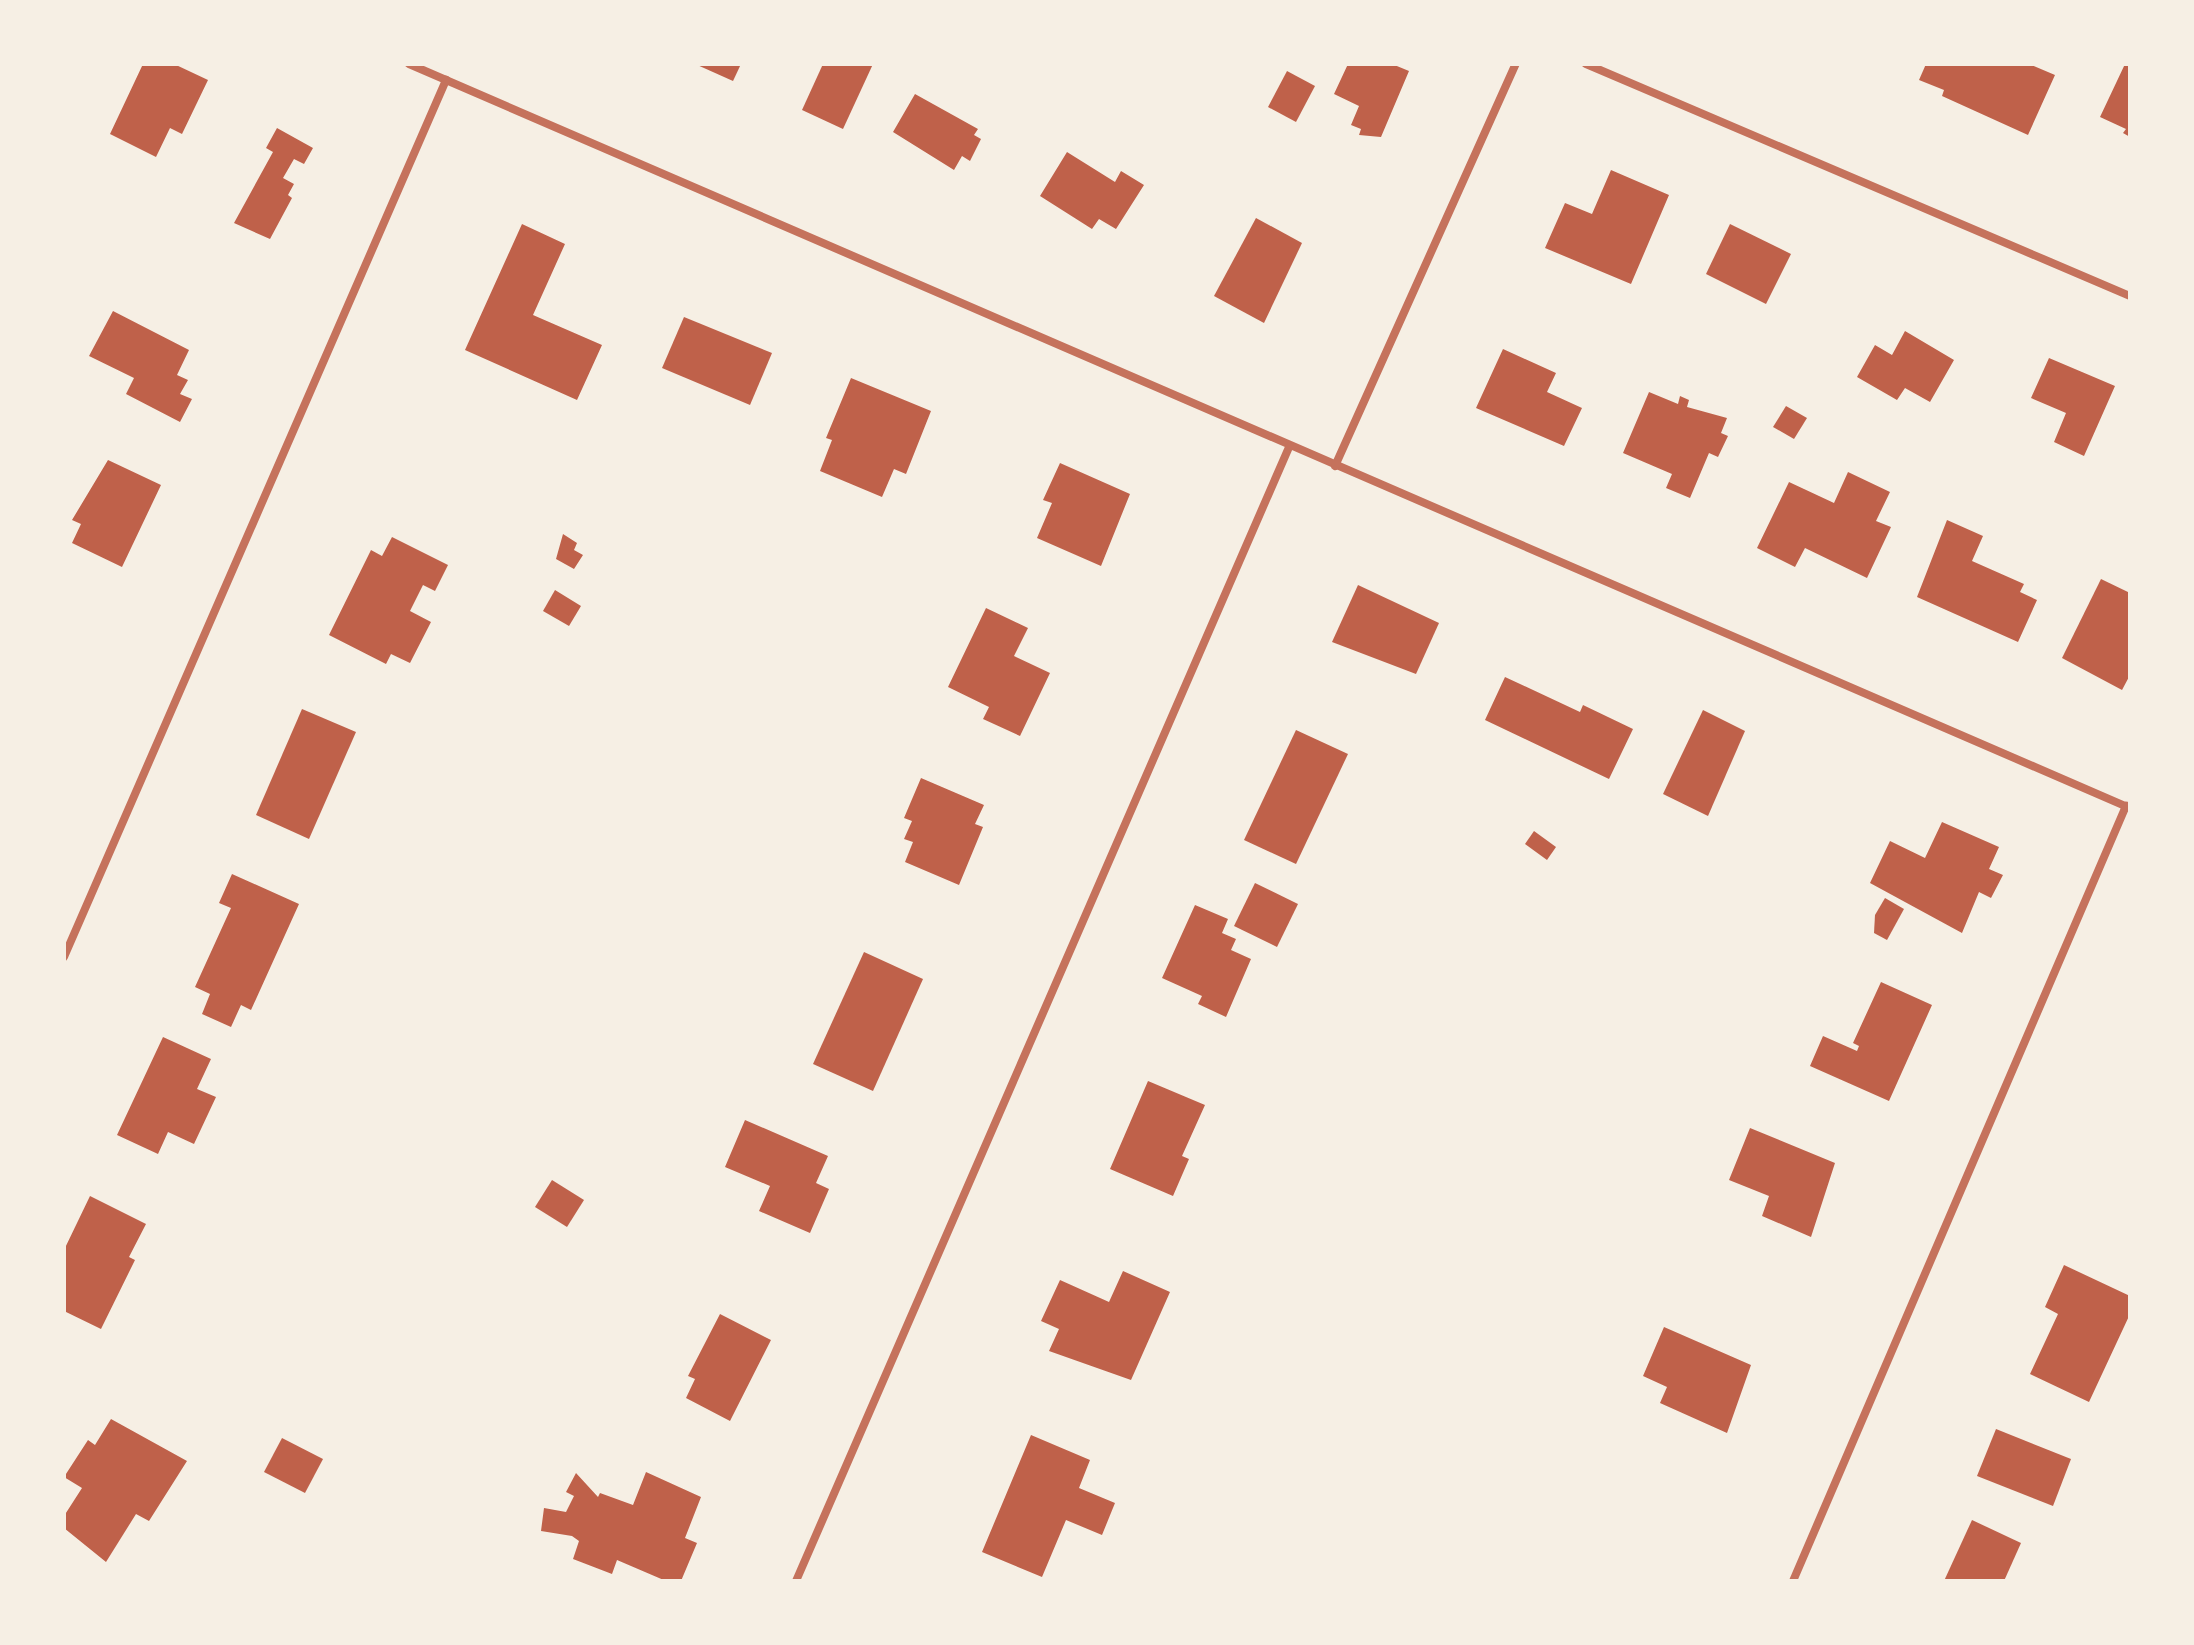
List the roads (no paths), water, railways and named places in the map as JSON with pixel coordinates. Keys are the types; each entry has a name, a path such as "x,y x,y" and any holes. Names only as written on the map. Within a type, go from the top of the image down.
{"street":[{"path":"409,64 1289,447 2128,807 1793,1581"},
{"path":"1335,466 1516,64"},
{"path":"1586,64 2130,296"},
{"path":"64,957 68,934 446,80"},
{"path":"796,1581 1289,447"}]}
